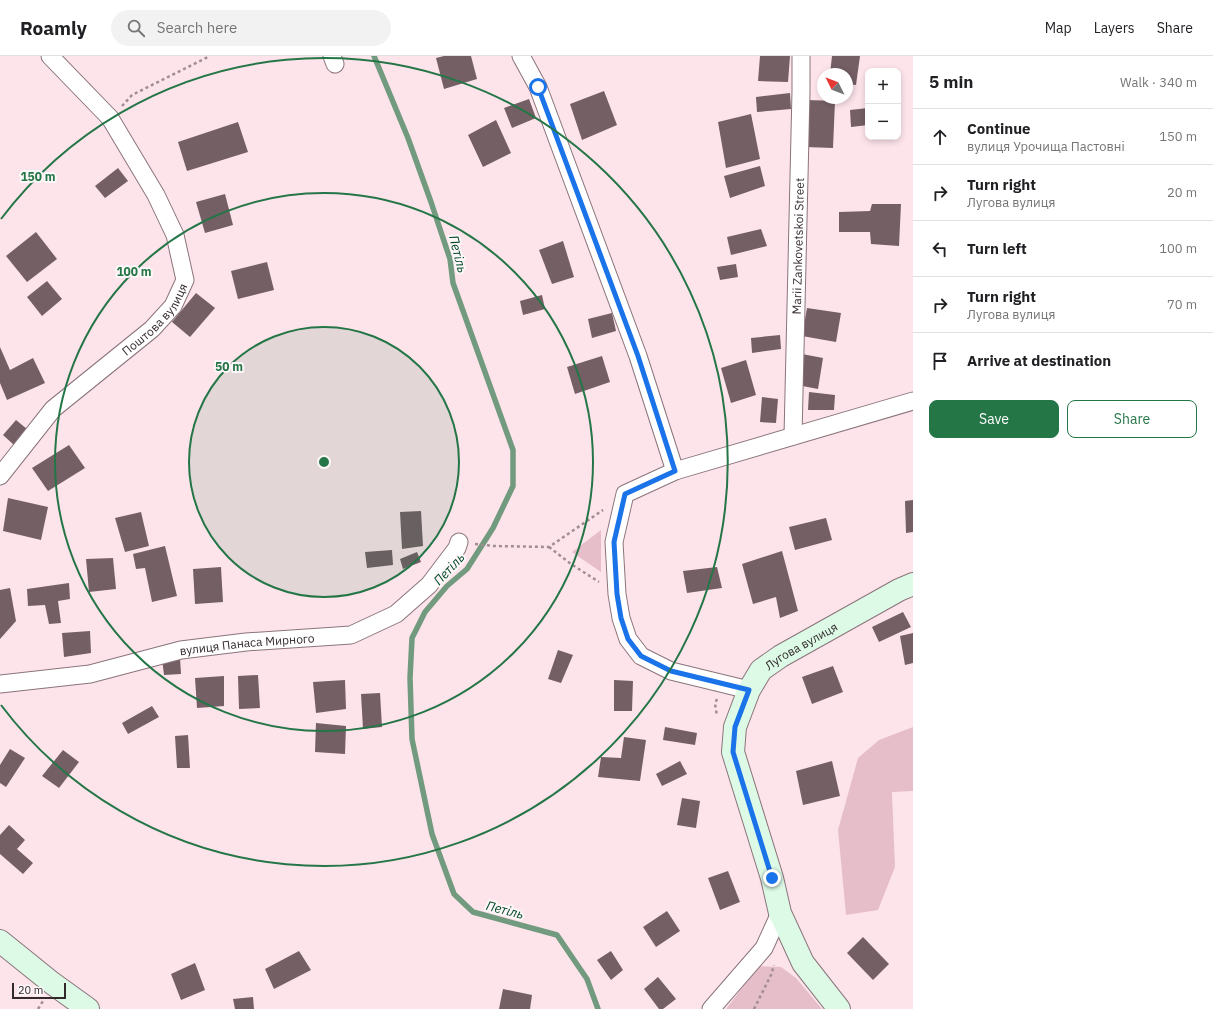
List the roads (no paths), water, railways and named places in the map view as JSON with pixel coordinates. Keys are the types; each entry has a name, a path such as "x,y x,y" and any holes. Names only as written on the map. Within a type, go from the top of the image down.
{"street":[{"name":"Поштова вулиця","path":"0,476 53,409 152,329 173,306 185,280 175,235 156,195 110,118 50,56"},
{"path":"521,56 538,87 638,356 675,471"},
{"name":"Marii Zankovetskoi Street","path":"793,436 801,56"},
{"path":"749,690 671,671 641,656 628,639 621,618 617,594 614,542 625,494 675,471 913,401"},
{"name":"вулиця Панаса Мирного","path":"0,684 90,674 181,650 246,642 351,635 396,614 429,585 459,542"},
{"name":"Лугова вулиця","path":"839,1009 803,963 780,913 772,878 733,752 735,727 749,690 761,670 781,656 913,584"},
{"path":"711,1009 764,948 780,913"},
{"path":"0,941 52,984 88,1009"}],"waterway":[{"name":"Петіль","path":"374,56 408,138 431,202 450,259 453,283 513,450 513,486 493,528 467,569 447,586 425,612 412,638 410,678 412,739 432,834 454,894 473,912 557,935 587,979 598,1009"}]}
